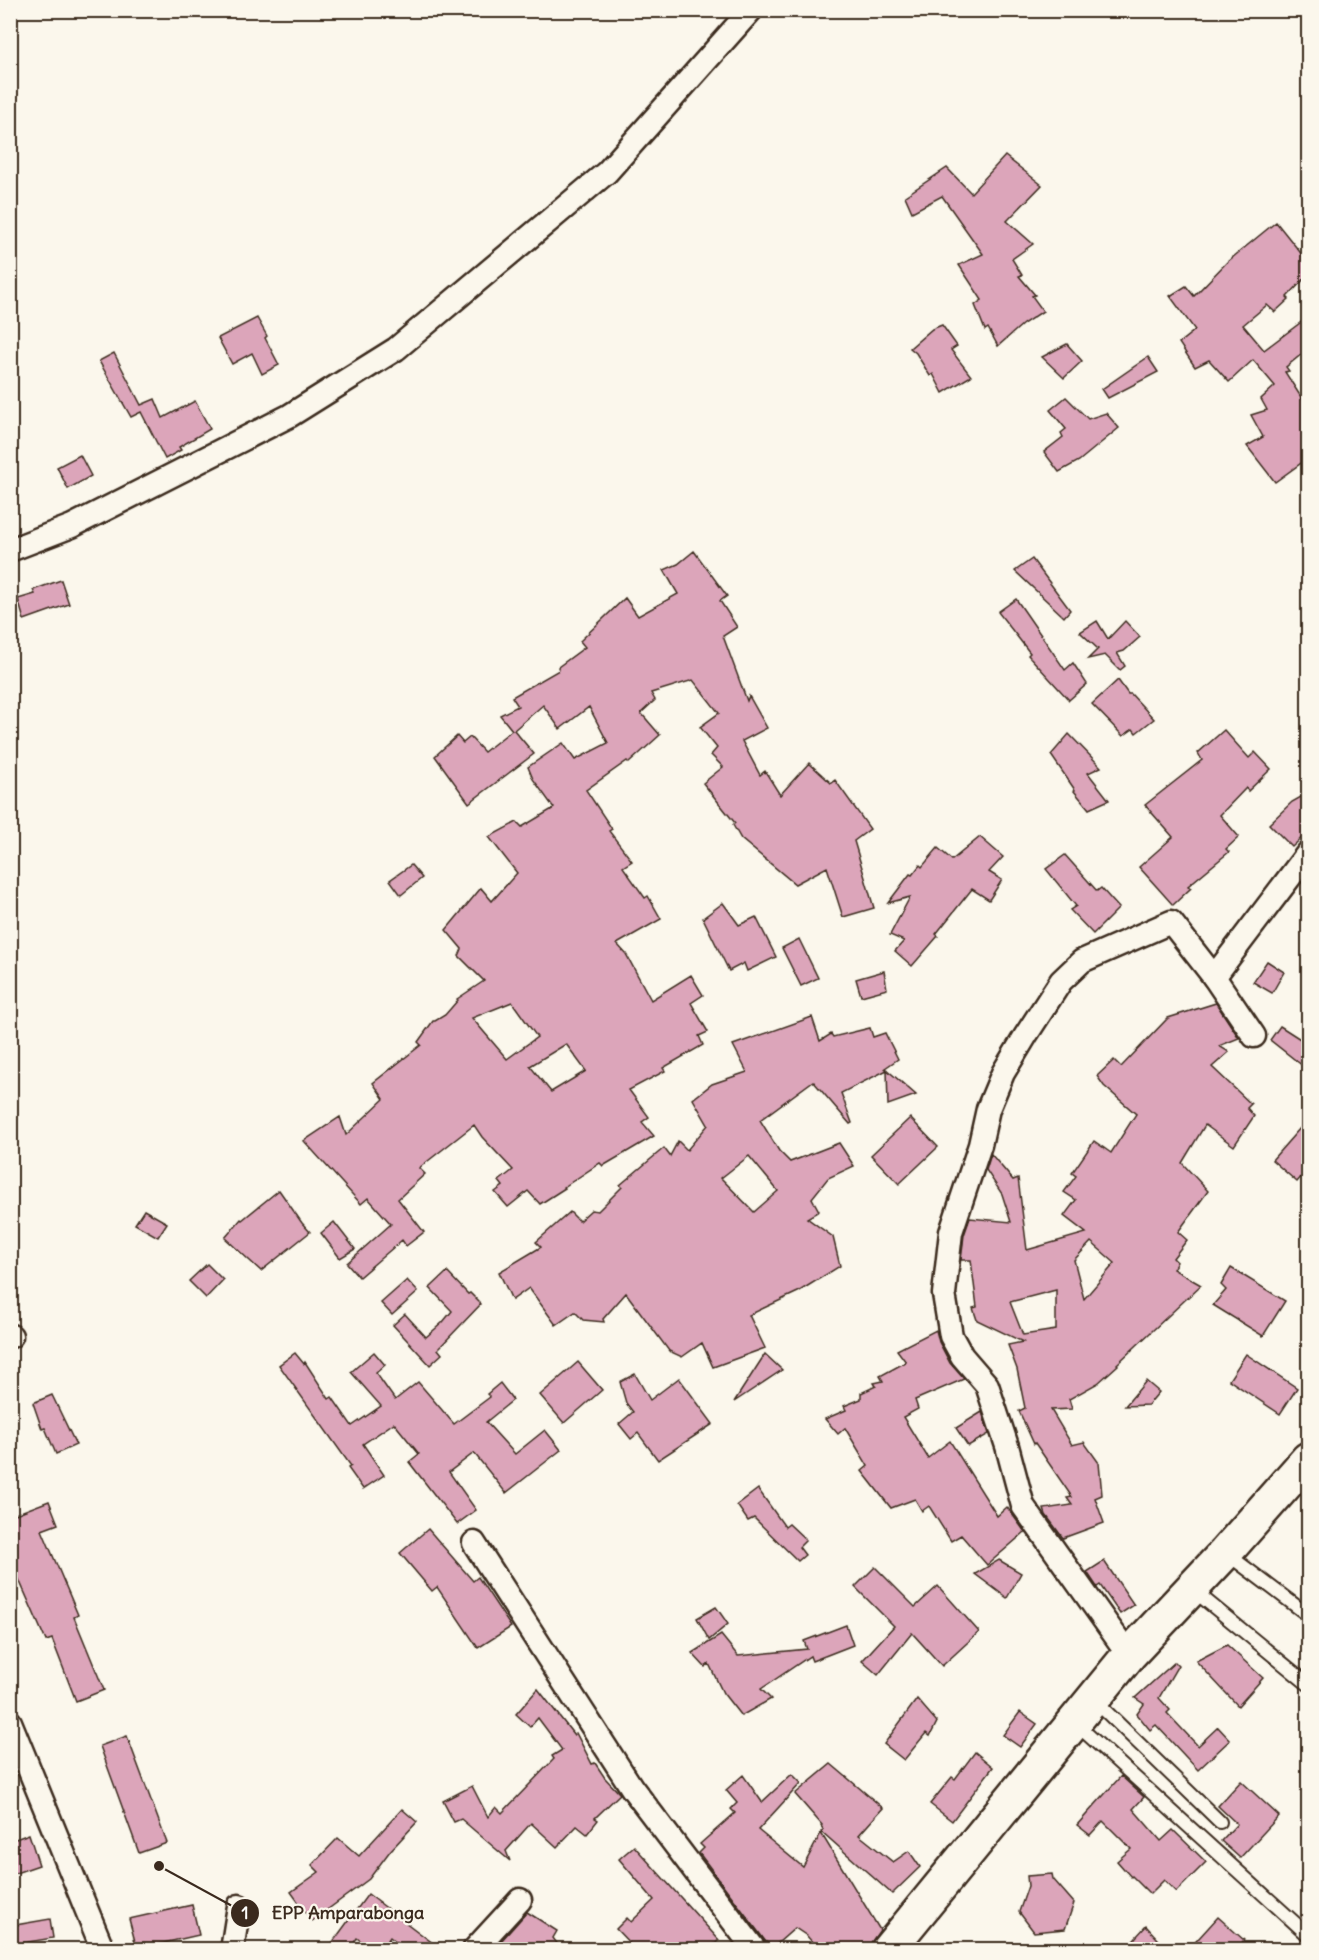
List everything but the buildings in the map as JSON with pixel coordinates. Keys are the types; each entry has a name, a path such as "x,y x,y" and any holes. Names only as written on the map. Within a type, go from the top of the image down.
{"main road":[{"path":"888,1950 1129,1655 1225,1553 1308,1459"}],"street":[{"path":"10,550 72,526 289,416 396,349 607,172 751,10"},
{"path":"1214,977 1308,853"},
{"path":"1129,1655 1023,1506 987,1384 962,1356 951,1336 944,1294 951,1232 980,1145 988,1109 1003,1073 1061,981 1082,961 1171,922 1214,977 1254,1036"},
{"path":"474,1543 632,1788 755,1950"},
{"path":"10,1722 104,1950"},
{"path":"474,1950 520,1900"},
{"path":"232,1950 240,1906"}],"lane":[{"path":"1225,1553 1308,1615"},
{"path":"1191,1589 1308,1684"},
{"path":"1084,1711 1220,1822"},
{"path":"1084,1711 1272,1902 1308,1933"}],"place":[{"name":"EPP Amparabonga","path":"159,1866"}]}
